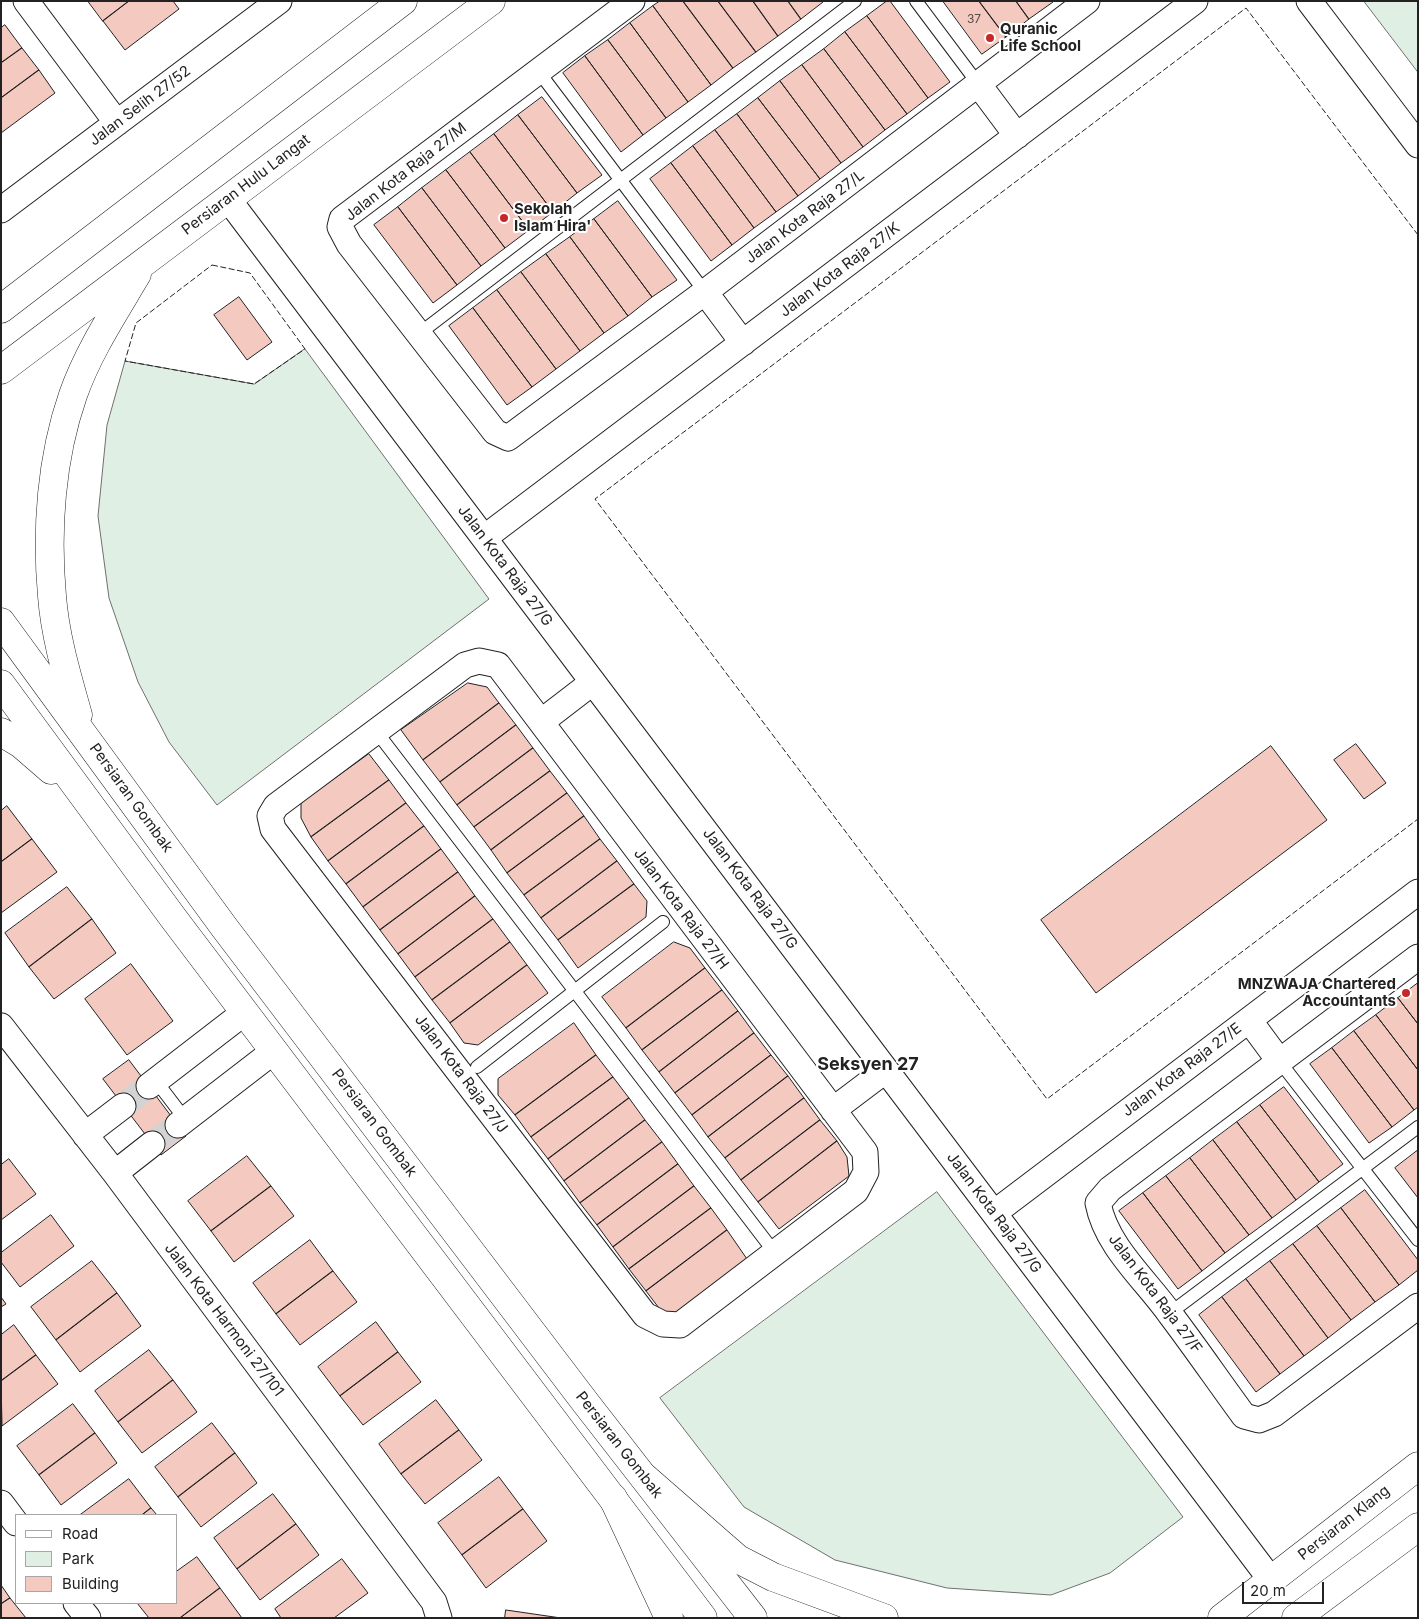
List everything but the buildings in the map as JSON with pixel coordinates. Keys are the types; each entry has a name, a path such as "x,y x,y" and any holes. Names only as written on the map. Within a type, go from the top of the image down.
{"main road":[{"path":"1,310 376,13 403,1"},
{"name":"Persiaran Hulu Langat","path":"1,370 491,1"},
{"path":"82,730 64,667 52,597 50,522 58,454 74,394 96,344 144,262"},
{"name":"Persiaran Gombak","path":"1,622 82,730 224,927 753,1618"},
{"path":"1,684 274,1051 703,1618"},
{"path":"1,732 21,744 87,800"},
{"name":"Persiaran Klang","path":"1222,1618 1418,1466"},
{"path":"644,1477 738,1559 773,1577 884,1618"},
{"path":"613,1498 668,1618"},
{"path":"1296,1618 1418,1527"}],"street":[{"path":"26,1 117,123"},
{"name":"Jalan Selih 27/52","path":"1,210 278,1"},
{"name":"Jalan Kota Raja 27/M","path":"520,430 508,438 496,432 420,332 349,244 340,227 342,219 632,1"},
{"name":"Jalan Kota Raja 27/L","path":"520,430 1088,1"},
{"name":"Jalan Kota Raja 27/K","path":"484,538 1195,1"},
{"path":"1309,1 1418,145"},
{"path":"979,85 1017,136"},
{"name":"Jalan Kota Raja 27/G","path":"228,199 1271,1580"},
{"path":"705,292 743,343"},
{"name":"Jalan Kota Raja 27/H","path":"478,661 498,665 864,1152 866,1172"},
{"name":"Jalan Kota Raja 27/J","path":"478,661 465,665 276,806 270,816 273,829 645,1315 663,1324 680,1325 856,1191 866,1172"},
{"path":"541,722 593,682"},
{"name":"Jalan Kota Raja 27/E","path":"994,1213 1418,892"},
{"name":"Jalan Kota Raja 27/F","path":"1418,957 1110,1189 1098,1203 1102,1221 1110,1236 1170,1313 1244,1416 1259,1420 1274,1414 1418,1306"},
{"path":"152,1083 245,1012"},
{"path":"1249,1020 1280,1062"},
{"name":"Jalan Kota Harmoni 27/101","path":"1,1026 115,1173 434,1602 439,1618"},
{"path":"182,1122 274,1051"},
{"path":"833,1110 886,1070"},
{"path":"85,1135 123,1106"},
{"path":"115,1173 152,1144"},
{"path":"1,1503 15,1522"},
{"path":"77,1604 88,1618"}],"lane":[{"path":"420,332 855,1"},
{"path":"916,1 979,85"},
{"path":"539,72 705,292"},
{"path":"376,731 775,1253"},
{"path":"477,1067 663,922"},
{"path":"1280,1062 1418,1240"},
{"path":"152,1083 182,1122"},
{"path":"1170,1313 1418,1127"}],"green space":[{"path":"1364,1 1418,1 1418,72"},
{"path":"305,349 489,599 217,805 169,742 138,682 109,598 98,516 107,425 125,361 254,384"},
{"path":"937,1192 1183,1517 1110,1573 1051,1595 947,1588 835,1560 744,1507 660,1398"}],"tunnel":[{"path":"123,1106 149,1086"},
{"path":"152,1144 178,1125"}],"fence":[{"path":"1418,235 1246,8 595,499 1047,1099 1418,819"},
{"path":"212,265 250,273 305,349 254,384 125,361 136,323 212,265"}],"place":[{"name":"Quranic Life School","path":"990,38"},
{"name":"Sekolah Islam Hira'","path":"504,218"},
{"name":"MNZWAJA Chartered Accountants","path":"1406,993"}],"district":[{"name":"Seksyen 27","path":"868,1065"}]}
